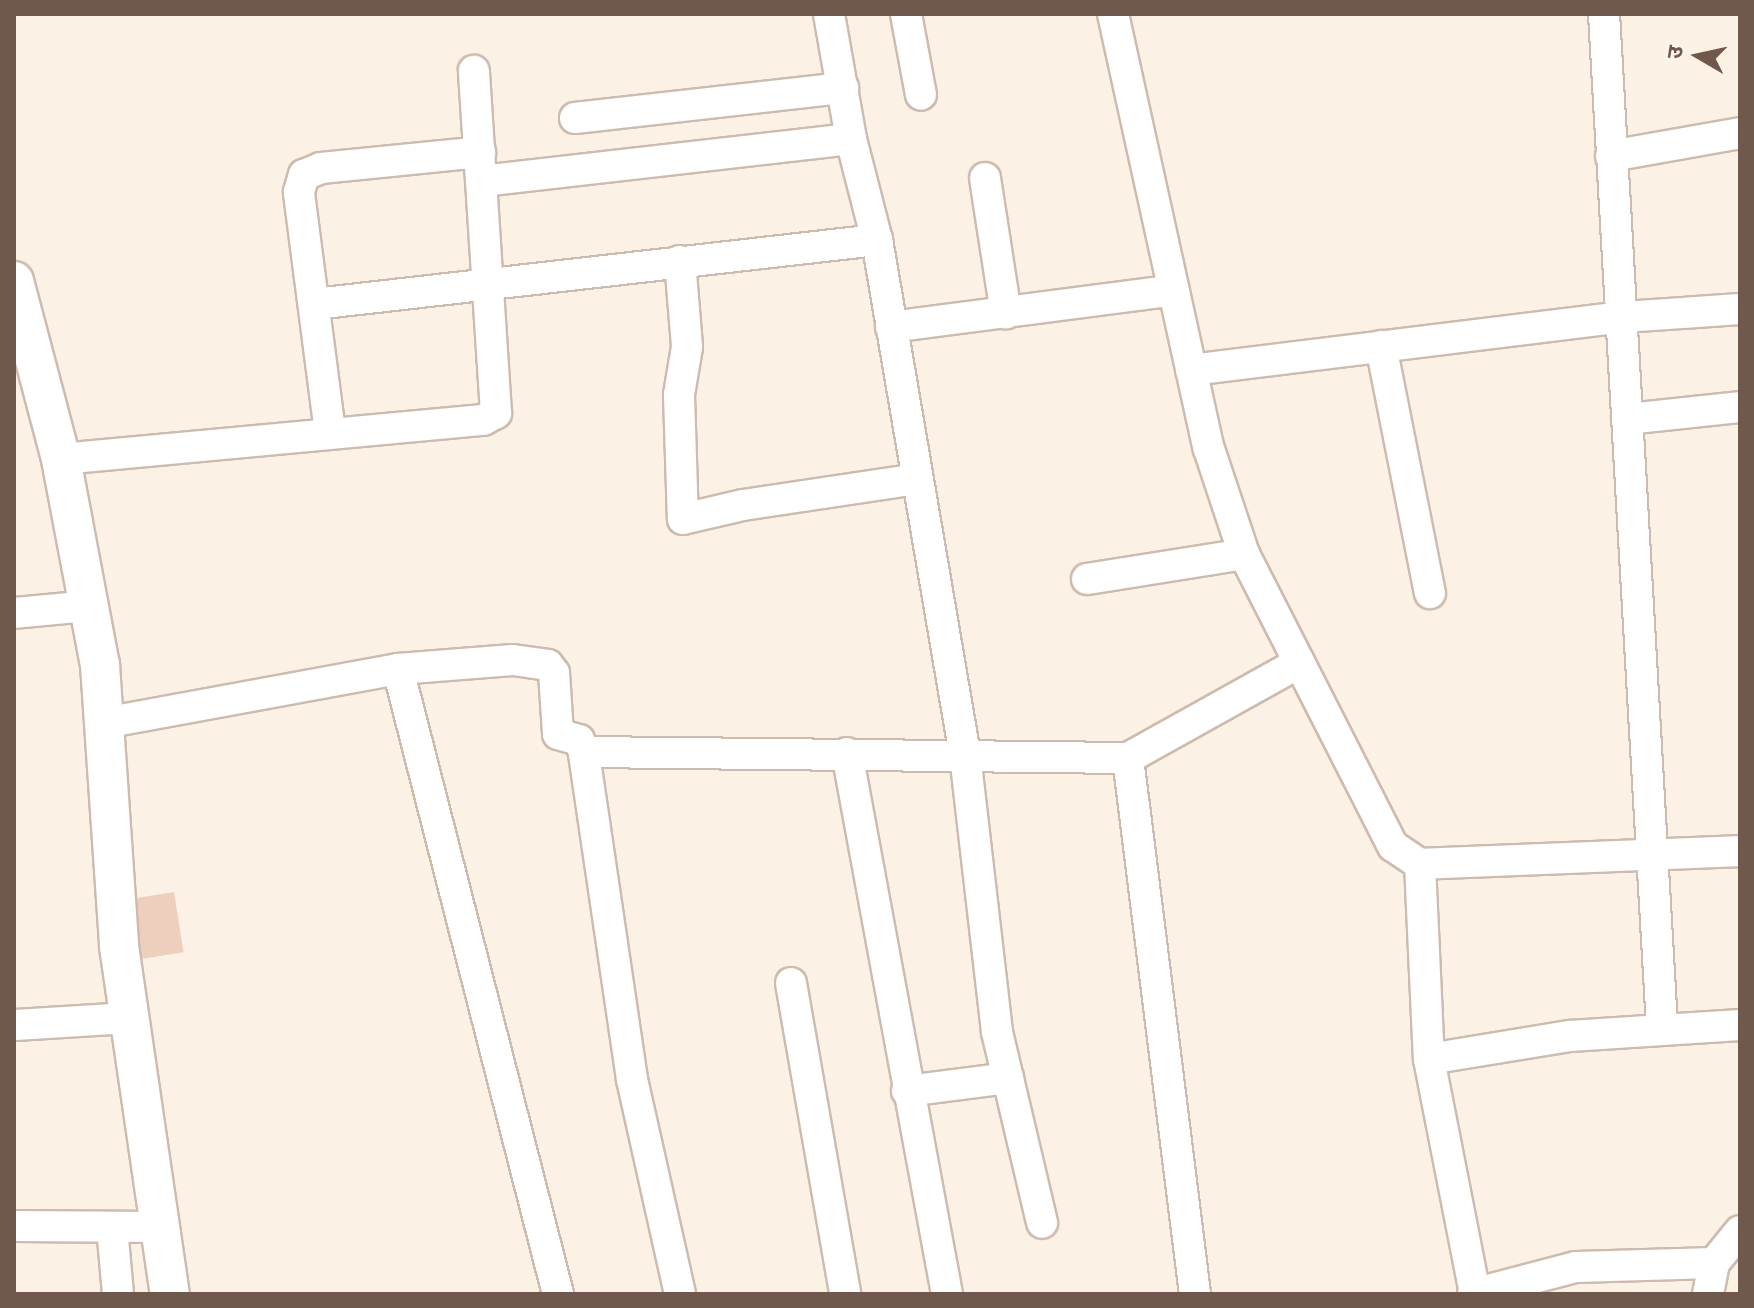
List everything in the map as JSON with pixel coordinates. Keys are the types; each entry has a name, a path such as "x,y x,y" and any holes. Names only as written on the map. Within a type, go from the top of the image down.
{"street":[{"path":"829,14 851,139 877,240 965,755 997,1032 1042,1223"},
{"path":"906,14 921,95"},
{"path":"1113,14 1209,449 1244,554 1393,846 1420,864 1653,858 1740,851"},
{"path":"1604,14 1662,1026"},
{"path":"61,459 491,417 498,403 474,71"},
{"path":"575,118 843,88"},
{"path":"1611,156 1740,133"},
{"path":"330,432 299,192 304,175 321,168 481,167 851,139"},
{"path":"985,178 1006,313"},
{"path":"315,304 877,240"},
{"path":"680,261 687,347 679,395 683,519 743,505 917,479"},
{"path":"14,281 61,459 89,606 104,723 119,946 170,1294"},
{"path":"891,327 1174,290"},
{"path":"1191,370 1623,317 1740,309"},
{"path":"1381,346 1430,593"},
{"path":"1627,419 1740,407"},
{"path":"1087,579 1244,554"},
{"path":"14,613 89,606"},
{"path":"104,723 398,669 513,660 548,665 554,673 558,734 579,740 584,752 632,1079 680,1294"},
{"path":"584,752 1128,758 1299,663"},
{"path":"398,669 558,1294"},
{"path":"847,753 907,1091 947,1294"},
{"path":"1128,758 1195,1294"},
{"path":"1420,864 1429,1059 1474,1294 1533,1285 1576,1267 1714,1263"},
{"path":"791,983 845,1294"},
{"path":"14,1025 130,1018"},
{"path":"1429,1059 1662,1026 1740,1025"},
{"path":"907,1091 1008,1078"},
{"path":"14,1226 160,1227"},
{"path":"112,1227 118,1294"},
{"path":"1708,1294 1714,1263 1740,1231"}],"building":[{"path":"174,892 184,952 135,960 126,900"}]}
